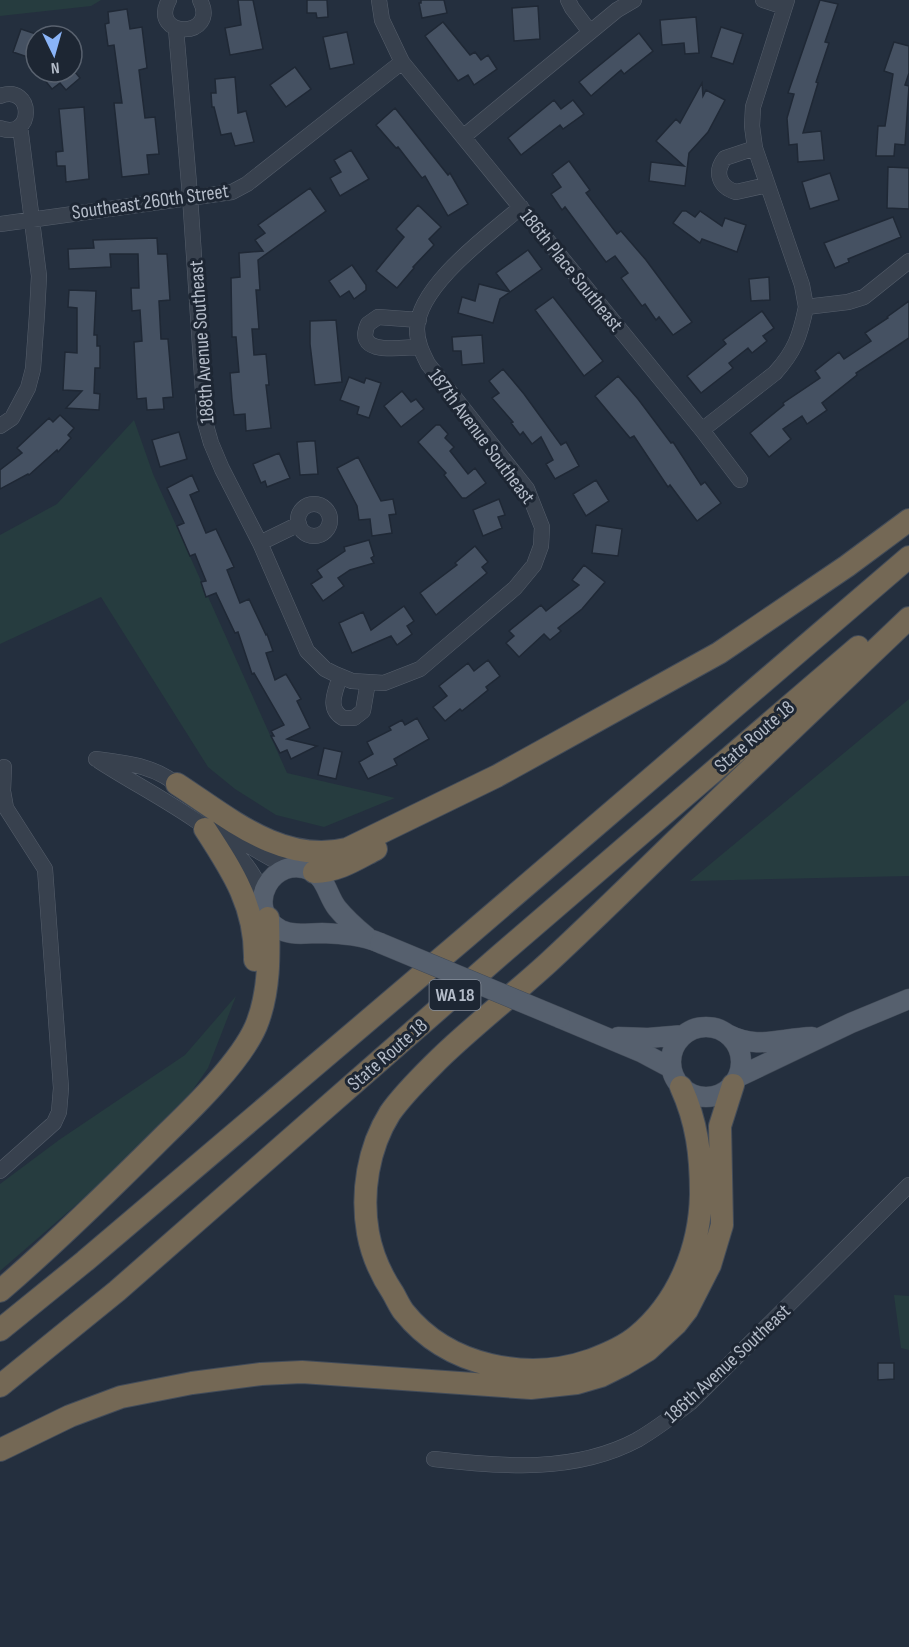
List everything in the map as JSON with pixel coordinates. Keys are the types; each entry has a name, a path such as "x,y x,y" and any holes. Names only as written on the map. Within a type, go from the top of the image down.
{"highway":[{"path":"177,784 269,842 292,850 313,853 331,853 346,849 497,776 719,653 847,566 909,520"},
{"name":"State Route 18","path":"0,1330 85,1261 465,938 909,557"},
{"name":"State Route 18","path":"0,1386 117,1291 499,956 909,603"},
{"path":"676,1078 691,1112 698,1139 701,1172 698,1223 691,1258 683,1274 666,1303 636,1336 613,1350 574,1365 551,1370 523,1370 494,1366 468,1358 434,1339 404,1312 379,1270 368,1235 364,1210 370,1164 390,1113 418,1079 548,962 909,618"},
{"path":"314,872 346,866 381,846 422,827 464,801 497,776"},
{"path":"205,829 230,867 242,892 252,922 255,950 252,984 245,1014 214,1083"},
{"path":"0,1291 112,1188 214,1083 237,1056 256,1025 267,979 268,918"},
{"path":"0,1450 70,1416 121,1397 192,1383 261,1374 302,1372 531,1388 577,1383 602,1376 648,1350 676,1324 687,1310 710,1265 722,1225 720,1126 736,1081"}],"main road":[{"path":"373,940 336,907 323,882 314,872 297,867 288,868 271,879 263,892 262,901 268,918 276,927 290,933 334,934 373,940 647,1055 676,1078 690,1094 702,1097 713,1097 724,1093 736,1081 823,1036 909,999"},
{"path":"676,1078 673,1050 684,1035 694,1029 717,1028 741,1041 762,1043 823,1036"},
{"path":"727,1034 736,1042 741,1053 742,1065 736,1081"},
{"path":"604,1036 652,1038 684,1035"}],"street":[{"name":"188th Avenue Southeast","path":"169,0 165,14 167,20 176,29 205,422 222,469 260,543 307,651 325,669 346,679"},
{"path":"176,29 188,30 199,24 204,12 200,0"},
{"name":"186th Place Southeast","path":"379,0 382,20 402,62 702,430 740,480"},
{"path":"568,0 590,32"},
{"path":"462,137 590,32 614,5 634,0"},
{"path":"702,430 775,373 784,363 793,351 806,307 802,285 755,148 752,126 753,107 786,3 763,0"},
{"name":"Southeast 260th Street","path":"0,224 232,192 247,184 402,62"},
{"path":"0,96 10,94 25,104 26,116 20,126 38,285 33,369 28,388 12,418 0,426"},
{"path":"0,128 9,130 20,126"},
{"path":"755,148 725,158 719,171 720,178 723,185 736,192 767,185"},
{"path":"418,324 423,306 441,278 521,207"},
{"path":"806,307 848,302 864,297 909,261"},
{"name":"187th Avenue Southeast","path":"368,682 384,683 420,669 515,588 534,565 541,546 542,526 527,489 428,364 419,347 418,324 378,317 368,324 366,336 368,342 378,349 419,347"},
{"path":"260,543 298,524"},
{"path":"346,679 368,682 363,711 354,717 343,718 338,715 333,705 346,679"},
{"path":"263,892 242,860 224,843 155,794 134,784 96,759 138,764 177,784 242,842 288,868"},
{"path":"0,1171 54,1123 59,1112 61,1088 45,870 6,808 3,791 4,767"},
{"name":"186th Avenue Southeast","path":"434,1459 522,1466 573,1461 611,1451 637,1440 690,1403 909,1185"}],"green space":[{"path":"0,0 101,0 91,6 0,16"},
{"path":"134,420 153,474 287,773 395,798 324,827 276,815 235,789 208,767 101,597 0,644 0,535 57,504"},
{"path":"909,699 909,876 690,881"},
{"path":"236,996 208,1068 181,1107 129,1159 0,1271 0,1184 59,1140 185,1055"},
{"path":"894,1295 909,1296 909,1350 901,1348"}],"building":[{"path":"238,0 253,0 263,49 230,55 225,28 241,25"},
{"path":"307,0 327,0 328,17 317,18 316,13 307,13"},
{"path":"421,0 444,0 447,13 422,18 419,3"},
{"path":"820,0 838,4 825,42 829,43 803,133 821,131 824,160 798,162 797,144 789,145 787,118 794,94 788,93"},
{"path":"538,6 540,39 514,41 512,8"},
{"path":"127,9 130,29 142,27 147,68 139,70 145,118 155,117 159,154 147,155 149,174 122,177 114,103 122,103 114,45 108,46 105,24 109,23 108,12"},
{"path":"696,17 699,53 685,54 684,43 662,45 660,20"},
{"path":"443,22 470,55 475,52 481,60 488,55 497,69 474,85 468,75 458,81 425,36"},
{"path":"721,27 743,34 733,64 711,57"},
{"path":"21,29 24,30 24,56 13,52"},
{"path":"347,32 354,64 330,69 323,37"},
{"path":"639,33 653,51 624,74 621,70 591,96 579,82"},
{"path":"894,42 909,46 909,73 905,85 909,86 905,145 895,144 894,156 876,156 878,126 885,126 893,74 884,71"},
{"path":"295,67 311,89 286,107 270,85"},
{"path":"235,77 238,113 246,111 254,142 235,146 231,133 221,135 214,107 212,107 211,93 216,93 215,79"},
{"path":"702,83 703,96 706,90 725,100 708,132 689,153 685,186 649,181 651,162 684,166 656,141 676,119 680,123"},
{"path":"48,84 59,84 52,89"},
{"path":"61,84 73,84 66,90"},
{"path":"554,100 561,109 573,100 584,114 563,129 560,125 521,155 508,138"},
{"path":"84,107 89,179 66,182 65,166 57,166 56,152 63,151 59,109"},
{"path":"395,108 448,175 450,173 468,204 448,216 425,176 422,178 398,147 396,148 376,125"},
{"path":"351,150 369,179 340,196 330,178 341,172 334,160"},
{"path":"569,161 590,190 586,193 617,234 621,231 646,260 692,322 673,335 659,317 656,320 645,304 642,306 621,278 628,273 615,256 606,262 565,207 562,210 551,194 561,187 552,174"},
{"path":"888,167 909,168 909,209 887,208"},
{"path":"830,173 839,200 810,209 802,182"},
{"path":"310,188 326,211 258,260 260,290 256,290 259,329 252,329 254,355 266,354 269,385 266,385 271,428 246,431 245,414 234,415 232,399 230,373 239,372 236,337 232,337 231,278 240,277 239,253 263,251 255,240 265,233 258,225"},
{"path":"418,205 441,227 429,239 434,245 397,288 376,271 404,237 396,229"},
{"path":"682,211 695,217 700,211 722,226 725,218 746,225 737,252 702,239 700,243 673,223"},
{"path":"893,217 901,237 848,259 849,262 835,268 824,243"},
{"path":"157,238 158,254 167,254 170,300 159,301 161,339 168,339 173,397 163,398 164,409 147,410 146,398 137,399 136,383 134,342 142,341 140,310 132,311 131,288 139,288 138,254 110,254 111,267 69,269 68,249 94,248 93,240"},
{"path":"528,250 542,269 510,292 496,273"},
{"path":"352,265 366,285 366,290 354,299 349,291 340,297 329,281"},
{"path":"769,277 770,300 751,301 749,279"},
{"path":"479,284 510,292 500,299 493,323 458,313 462,297 475,301"},
{"path":"69,290 96,291 94,335 97,335 97,346 100,346 100,368 95,368 94,393 100,394 99,410 66,408 82,391 63,390 65,352 77,353 77,308 68,307"},
{"path":"553,297 603,361 584,376 535,310"},
{"path":"909,301 909,338 856,373 857,375 822,403 827,410 807,424 802,416 783,429 791,439 769,457 750,433 784,405 783,403 820,378 815,371 839,352 844,359 871,341 865,333"},
{"path":"762,311 774,328 763,336 767,341 752,353 748,348 729,363 733,368 701,393 687,376 726,344 723,340"},
{"path":"336,320 342,382 315,385 310,321"},
{"path":"482,335 484,363 462,365 461,351 453,351 452,337"},
{"path":"503,369 561,445 566,442 579,466 555,479 546,464 553,460 541,437 532,444 523,432 520,435 511,423 513,422 492,398 499,393 489,381"},
{"path":"618,376 671,443 673,442 701,485 705,482 721,503 697,521 670,485 668,487 634,436 630,438 595,396"},
{"path":"349,377 364,383 366,378 381,383 369,418 357,414 359,407 340,400"},
{"path":"402,391 411,402 416,399 424,409 401,427 384,406"},
{"path":"60,415 74,428 68,435 71,438 58,452 57,450 29,475 0,489 0,470 22,453 17,448 49,418 53,422"},
{"path":"436,425 440,425 448,434 445,438 454,447 450,451 468,474 475,468 486,483 466,498 462,498 444,475 446,473 418,442"},
{"path":"179,432 187,459 160,467 152,440"},
{"path":"315,441 318,474 300,475 297,442"},
{"path":"279,453 290,478 267,487 265,481 261,483 253,464"},
{"path":"358,457 381,501 393,499 396,514 389,515 392,533 372,536 370,519 359,520 357,506 337,468"},
{"path":"192,475 199,491 190,495 206,533 216,529 234,567 227,570 240,603 249,599 267,634 273,651 266,653 275,680 286,674 301,699 297,701 310,728 287,739 317,746 291,759 287,750 280,753 271,736 274,736 271,731 284,725 254,673 252,674 238,632 235,633 216,593 206,597 201,582 206,581 195,554 190,556 177,526 184,523 167,488"},
{"path":"596,480 609,501 586,516 573,494"},
{"path":"499,499 505,515 498,517 502,528 483,536 473,510"},
{"path":"596,525 622,529 618,556 592,553"},
{"path":"369,540 374,556 371,558 374,563 350,570 338,578 344,586 323,601 311,584 322,577 317,570 345,551 344,547"},
{"path":"475,546 488,562 482,567 487,573 436,615 420,593 457,565 455,563"},
{"path":"584,565 605,582 582,609 558,628 561,631 550,640 544,634 519,657 506,643 514,636 509,631 541,605 546,611 579,585 572,580"},
{"path":"404,606 414,621 407,626 412,634 397,645 391,636 352,653 339,623 363,612 371,630"},
{"path":"488,660 500,676 486,687 488,690 462,711 460,709 445,721 433,707 447,696 439,686 468,663 474,671"},
{"path":"417,718 429,739 394,759 397,765 368,779 359,762 373,754 367,742 391,730 389,727 402,720 405,725"},
{"path":"324,748 342,752 336,779 318,775"},
{"path":"878,1363 894,1363 894,1379 878,1380"}]}
